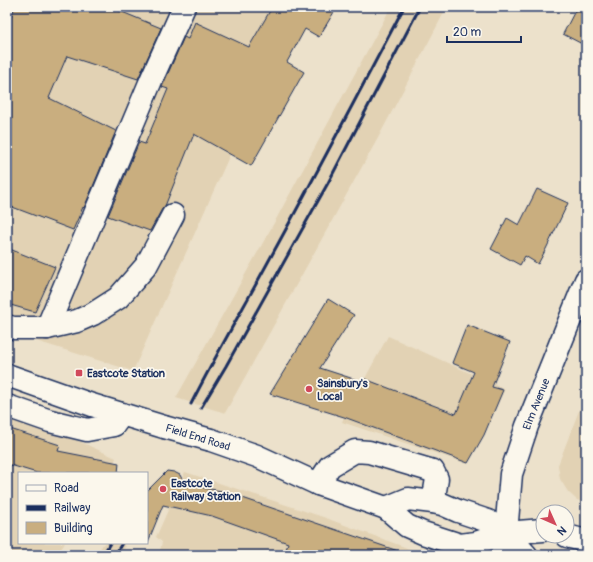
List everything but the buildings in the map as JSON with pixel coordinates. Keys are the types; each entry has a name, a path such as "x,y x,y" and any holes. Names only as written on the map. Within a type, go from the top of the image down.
{"street":[{"path":"47,328 152,78 184,7"},
{"path":"7,326 13,328 47,328 78,321 93,314 118,298 146,266 173,214"},
{"name":"Elm Avenue","path":"502,555 506,533 513,466 527,426 586,280"},
{"name":"Field End Road","path":"7,375 122,414 211,440 258,456 318,484 386,508 407,526 460,545 476,543 506,533 535,531"},
{"path":"7,406 87,430 114,425 122,414"},
{"path":"318,484 330,466 336,462 356,452 369,452 433,471 437,479 433,502"},
{"path":"386,508 408,499 433,502 488,521 506,533 526,555"},
{"path":"575,538 586,541"}],"shaded area":[{"path":"7,7 296,7 133,371 7,332"},
{"path":"391,7 447,7 378,138 225,413 176,398 274,223"},
{"path":"388,336 505,389 468,464 342,422"},
{"path":"580,408 586,410 586,503 577,500 568,492 560,479 558,465"},
{"path":"7,417 81,442 116,458 109,472 18,472 18,544 64,544 57,555 7,555"},
{"path":"185,472 323,517 426,555 159,555 162,542 156,537"},
{"path":"103,544 123,544 126,546 120,555 96,555"}],"railway":[{"path":"191,404 404,7"},
{"path":"201,408 328,183 420,7"},
{"path":"103,555 109,544"},
{"path":"115,555 121,544"}],"place":[{"name":"Eastcote Station","path":"79,373"},
{"name":"Sainsbury's Local","path":"309,389"},
{"name":"Eastcote Railway Station","path":"163,489"}]}
